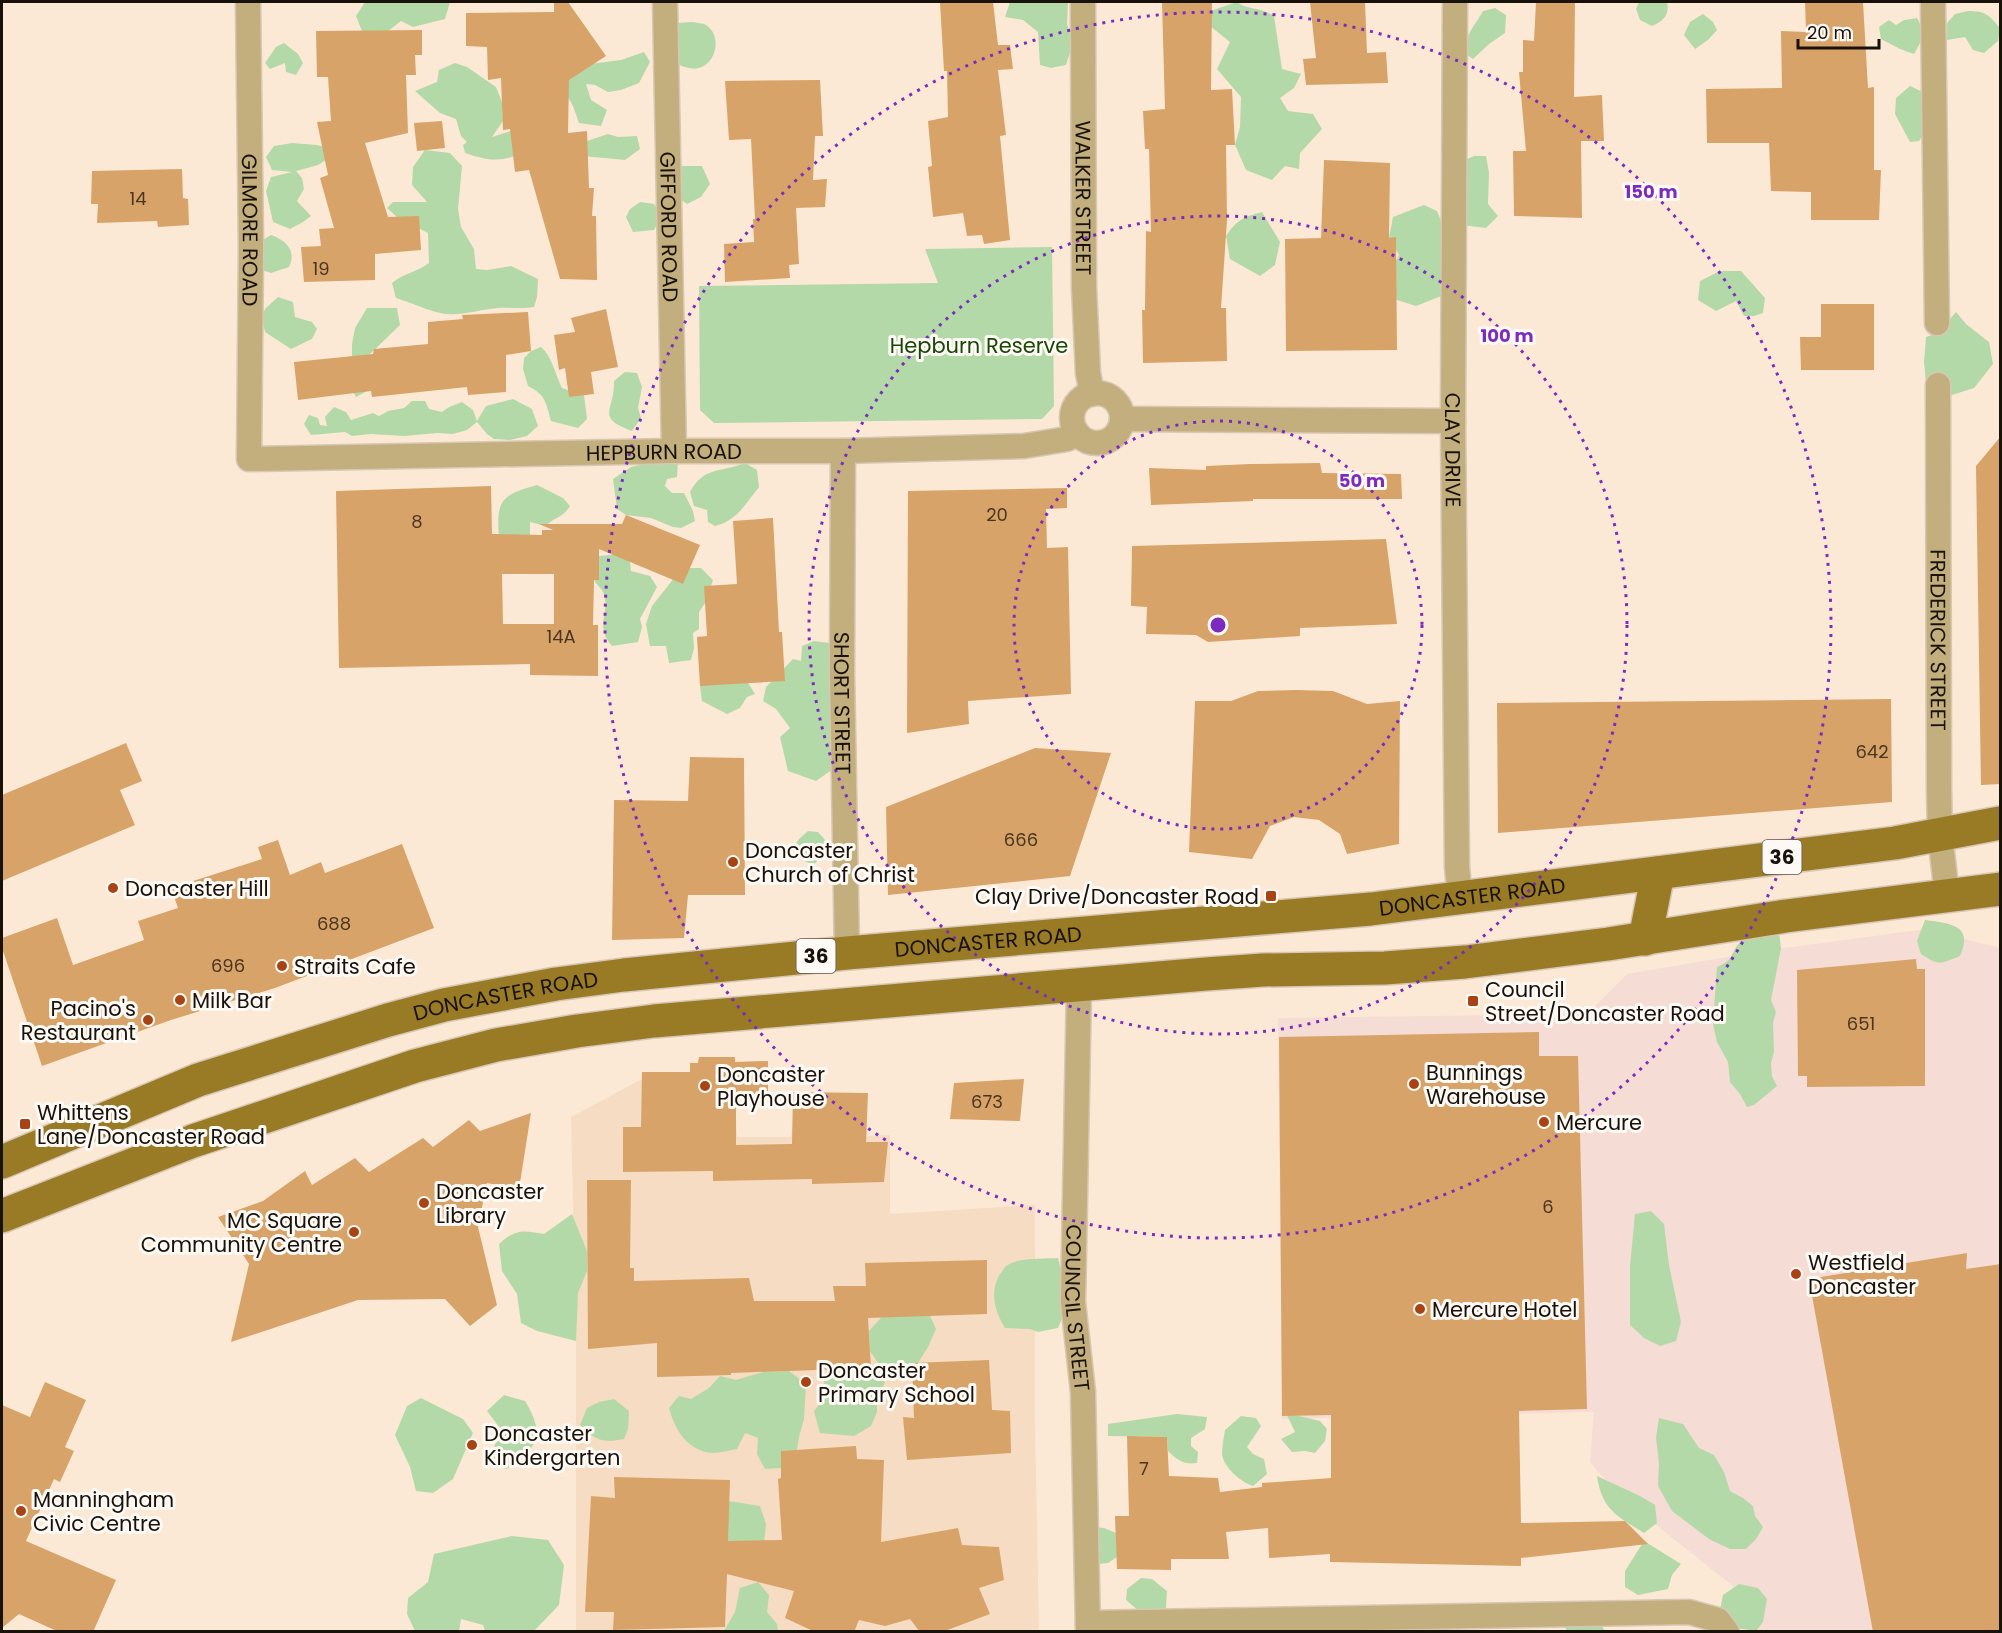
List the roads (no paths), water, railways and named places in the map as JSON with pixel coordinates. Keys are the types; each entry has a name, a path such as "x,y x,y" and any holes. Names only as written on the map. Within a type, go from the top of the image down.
{"main road":[{"name":"DONCASTER ROAD","path":"2,1162 198,1080 388,1020 444,1005 556,984 847,953 1273,918 1460,898 1941,835 2001,823"},
{"path":"1658,873 1685,932"},
{"path":"1645,939 1658,873"},
{"path":"2,1216 216,1133 416,1066 496,1045 577,1031 654,1021 1263,970 1385,968 1431,964 1645,939 1786,916 2001,889"},
{"path":"1074,934 1078,986"}],"street":[{"name":"GILMORE ROAD","path":"248,2 251,247 249,459"},
{"name":"GIFFORD ROAD","path":"665,2 674,451"},
{"name":"WALKER STREET","path":"1083,2 1084,287 1088,373 1092,393"},
{"name":"CLAY DRIVE","path":"1455,2 1453,421 1457,867 1460,898"},
{"path":"1933,2 1937,323"},
{"name":"FREDERICK STREET","path":"1938,385 1938,700 1941,835 1947,895"},
{"path":"1092,393 1101,393 1110,397 1117,402 1121,410 1120,428 1108,441 1100,443 1083,439 1077,433 1072,417 1074,409 1084,396 1092,393"},
{"path":"1122,419 1453,421"},
{"name":"HEPBURN ROAD","path":"249,459 674,451 843,451 1024,446 1067,439 1077,433"},
{"name":"SHORT STREET","path":"843,451 842,672 847,953"},
{"name":"COUNCIL STREET","path":"1078,986 1073,1302 1083,1392 1088,1627"},
{"path":"1088,1627 1689,1612 1718,1620 1727,1632"}],"place":[{"name":"Doncaster Church of Christ","path":"733,862"},
{"name":"Doncaster Hill","path":"113,888"},
{"name":"Clay Drive/Doncaster Road","path":"1271,896"},
{"name":"Straits Cafe","path":"282,966"},
{"name":"Milk Bar","path":"180,1000"},
{"name":"Council Street/Doncaster Road","path":"1473,1001"},
{"name":"Pacino's Restaurant","path":"148,1020"},
{"name":"Bunnings Warehouse","path":"1414,1084"},
{"name":"Doncaster Playhouse","path":"705,1086"},
{"name":"Mercure","path":"1544,1122"},
{"name":"Whittens Lane/Doncaster Road","path":"25,1124"},
{"name":"Doncaster Library","path":"424,1203"},
{"name":"MC Square Community Centre","path":"354,1232"},
{"name":"Westfield Doncaster","path":"1796,1274"},
{"name":"Mercure Hotel","path":"1420,1309"},
{"name":"Doncaster Primary School","path":"806,1382"},
{"name":"Doncaster Kindergarten","path":"472,1445"},
{"name":"Manningham Civic Centre","path":"21,1511"}],"park label":[{"name":"Hepburn Reserve","path":"979,345"}]}
